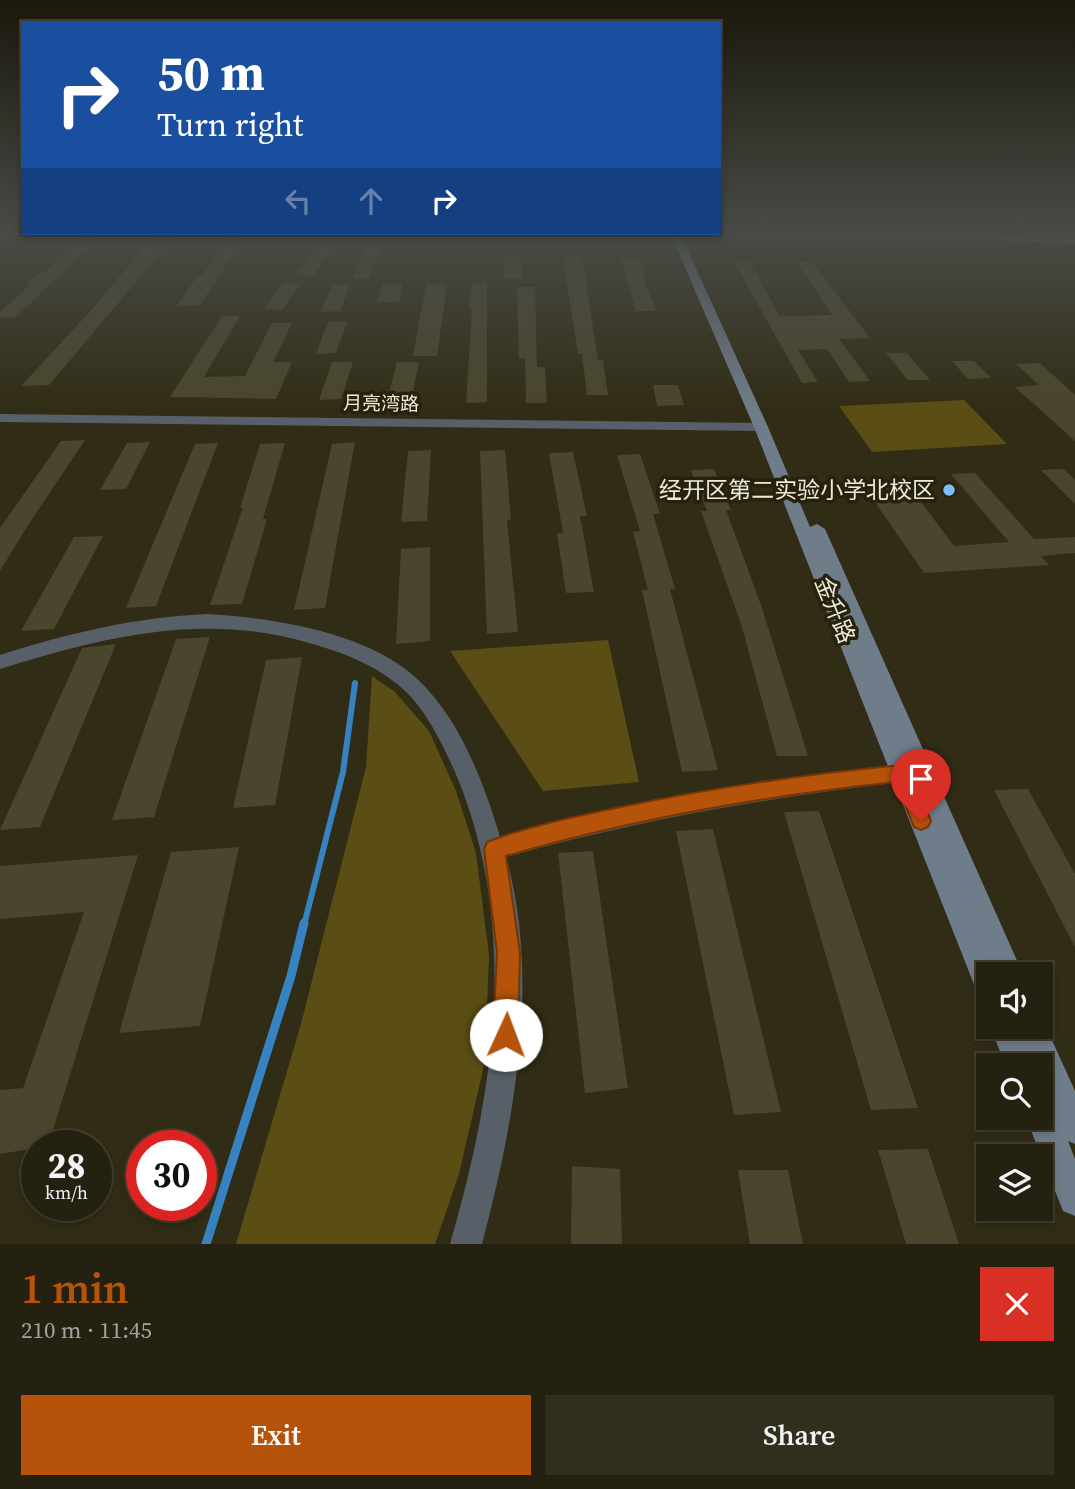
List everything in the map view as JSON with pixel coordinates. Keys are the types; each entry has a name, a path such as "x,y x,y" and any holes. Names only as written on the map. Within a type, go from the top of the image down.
{"main road":[{"name":"金升路","path":"704,293 979,962"},
{"name":"金升路","path":"708,293 773,427 1003,962"},
{"path":"1036,1039 1075,1129"},
{"path":"1047,1130 1075,1199"}],"street":[{"name":"月亮湾路","path":"0,418 761,427"},
{"path":"0,662 57,643 113,629 171,620 228,621 301,631 359,653 407,681 441,724 473,783 495,849 509,952 505,1063 485,1184 466,1244"},
{"path":"495,849 575,826 652,810 797,784 902,773"}],"shaded area":[{"path":"964,400 1007,444 872,452 839,406"},
{"path":"608,640 639,782 543,791 450,651"},
{"path":"372,676 395,692 429,731 456,791 476,853 489,955 485,1061 459,1174 435,1244 236,1244 301,1024 366,767"}],"building":[{"path":"21,293 41,293 16,317 0,318 0,312"},
{"path":"106,293 127,293 49,385 21,386"},
{"path":"186,293 208,293 200,305 177,306"},
{"path":"276,293 294,293 282,310 264,309"},
{"path":"329,293 347,293 340,311 321,312"},
{"path":"379,293 401,293 399,302 377,302"},
{"path":"424,293 446,293 437,356 413,356"},
{"path":"470,293 487,293 487,402 466,403 472,309 469,309"},
{"path":"517,293 535,293 537,367 545,367 547,403 526,403 525,358 519,358"},
{"path":"569,293 588,293 598,360 603,360 608,395 587,395 582,354 578,354"},
{"path":"631,293 649,293 656,311 636,311"},
{"path":"752,293 767,293 780,316 832,315 818,293 836,293 870,338 839,339 870,381 849,382 827,349 798,350 818,382 802,383"},
{"path":"222,316 240,316 204,377 245,376 272,323 292,323 273,362 292,362 276,399 170,397"},
{"path":"328,322 347,322 336,353 316,354"},
{"path":"886,353 907,353 930,380 908,380"},
{"path":"952,361 974,361 991,378 968,379"},
{"path":"332,362 353,362 341,399 319,400"},
{"path":"397,362 419,362 411,401 387,401"},
{"path":"1040,363 1075,395 1075,441 1015,387 1039,385 1016,364"},
{"path":"653,385 678,385 684,405 657,406"},
{"path":"85,440 0,571 0,528 61,441"},
{"path":"150,442 126,489 100,490 127,443"},
{"path":"355,442 325,608 294,610 332,444"},
{"path":"218,443 156,606 126,608 195,444"},
{"path":"285,443 263,519 267,519 242,604 210,605 243,507 240,508 260,444"},
{"path":"431,450 427,521 401,522 408,451"},
{"path":"505,450 511,520 507,520 518,632 487,634 480,451"},
{"path":"573,452 587,516 580,516 594,592 566,593 557,533 563,533 549,453"},
{"path":"640,454 660,514 653,514 675,589 670,589 718,770 682,772 642,590 648,590 633,532 640,531 617,455"},
{"path":"714,469 731,510 726,510 762,608 808,756 777,756 742,627 701,511 707,511 691,470"},
{"path":"1064,469 1075,480 1075,504 1041,470"},
{"path":"975,473 1034,539 1075,537 1075,553 1041,556 1049,565 924,573 861,482 904,479 954,546 1009,542 951,474"},
{"path":"103,536 54,629 21,631 74,537"},
{"path":"430,547 430,641 396,644 401,549"},
{"path":"210,637 154,817 112,820 176,639"},
{"path":"116,644 40,827 0,830 82,648"},
{"path":"302,657 275,805 233,808 266,660"},
{"path":"1028,789 1075,874 1075,947 994,790"},
{"path":"819,811 918,1108 871,1110 784,812"},
{"path":"713,829 781,1112 734,1115 676,831"},
{"path":"239,847 200,1026 119,1033 171,852"},
{"path":"593,851 628,1088 585,1093 558,853"},
{"path":"138,855 53,1130 21,1130 21,1150 0,1154 0,1090 23,1088 84,912 0,919 0,866"},
{"path":"928,1149 959,1244 906,1244 878,1150"},
{"path":"572,1166 620,1169 622,1244 571,1244"},
{"path":"738,1170 788,1170 803,1244 750,1244"}],"waterway":[{"path":"304,925 343,772 355,683"},
{"path":"206,1244 291,976 304,923"}],"place":[{"name":"经开区第二实验小学北校区","path":"949,490"}],"route":[{"path":"506,1035 509,952 495,849 575,826 652,810 797,784 902,773 921,821"}]}
